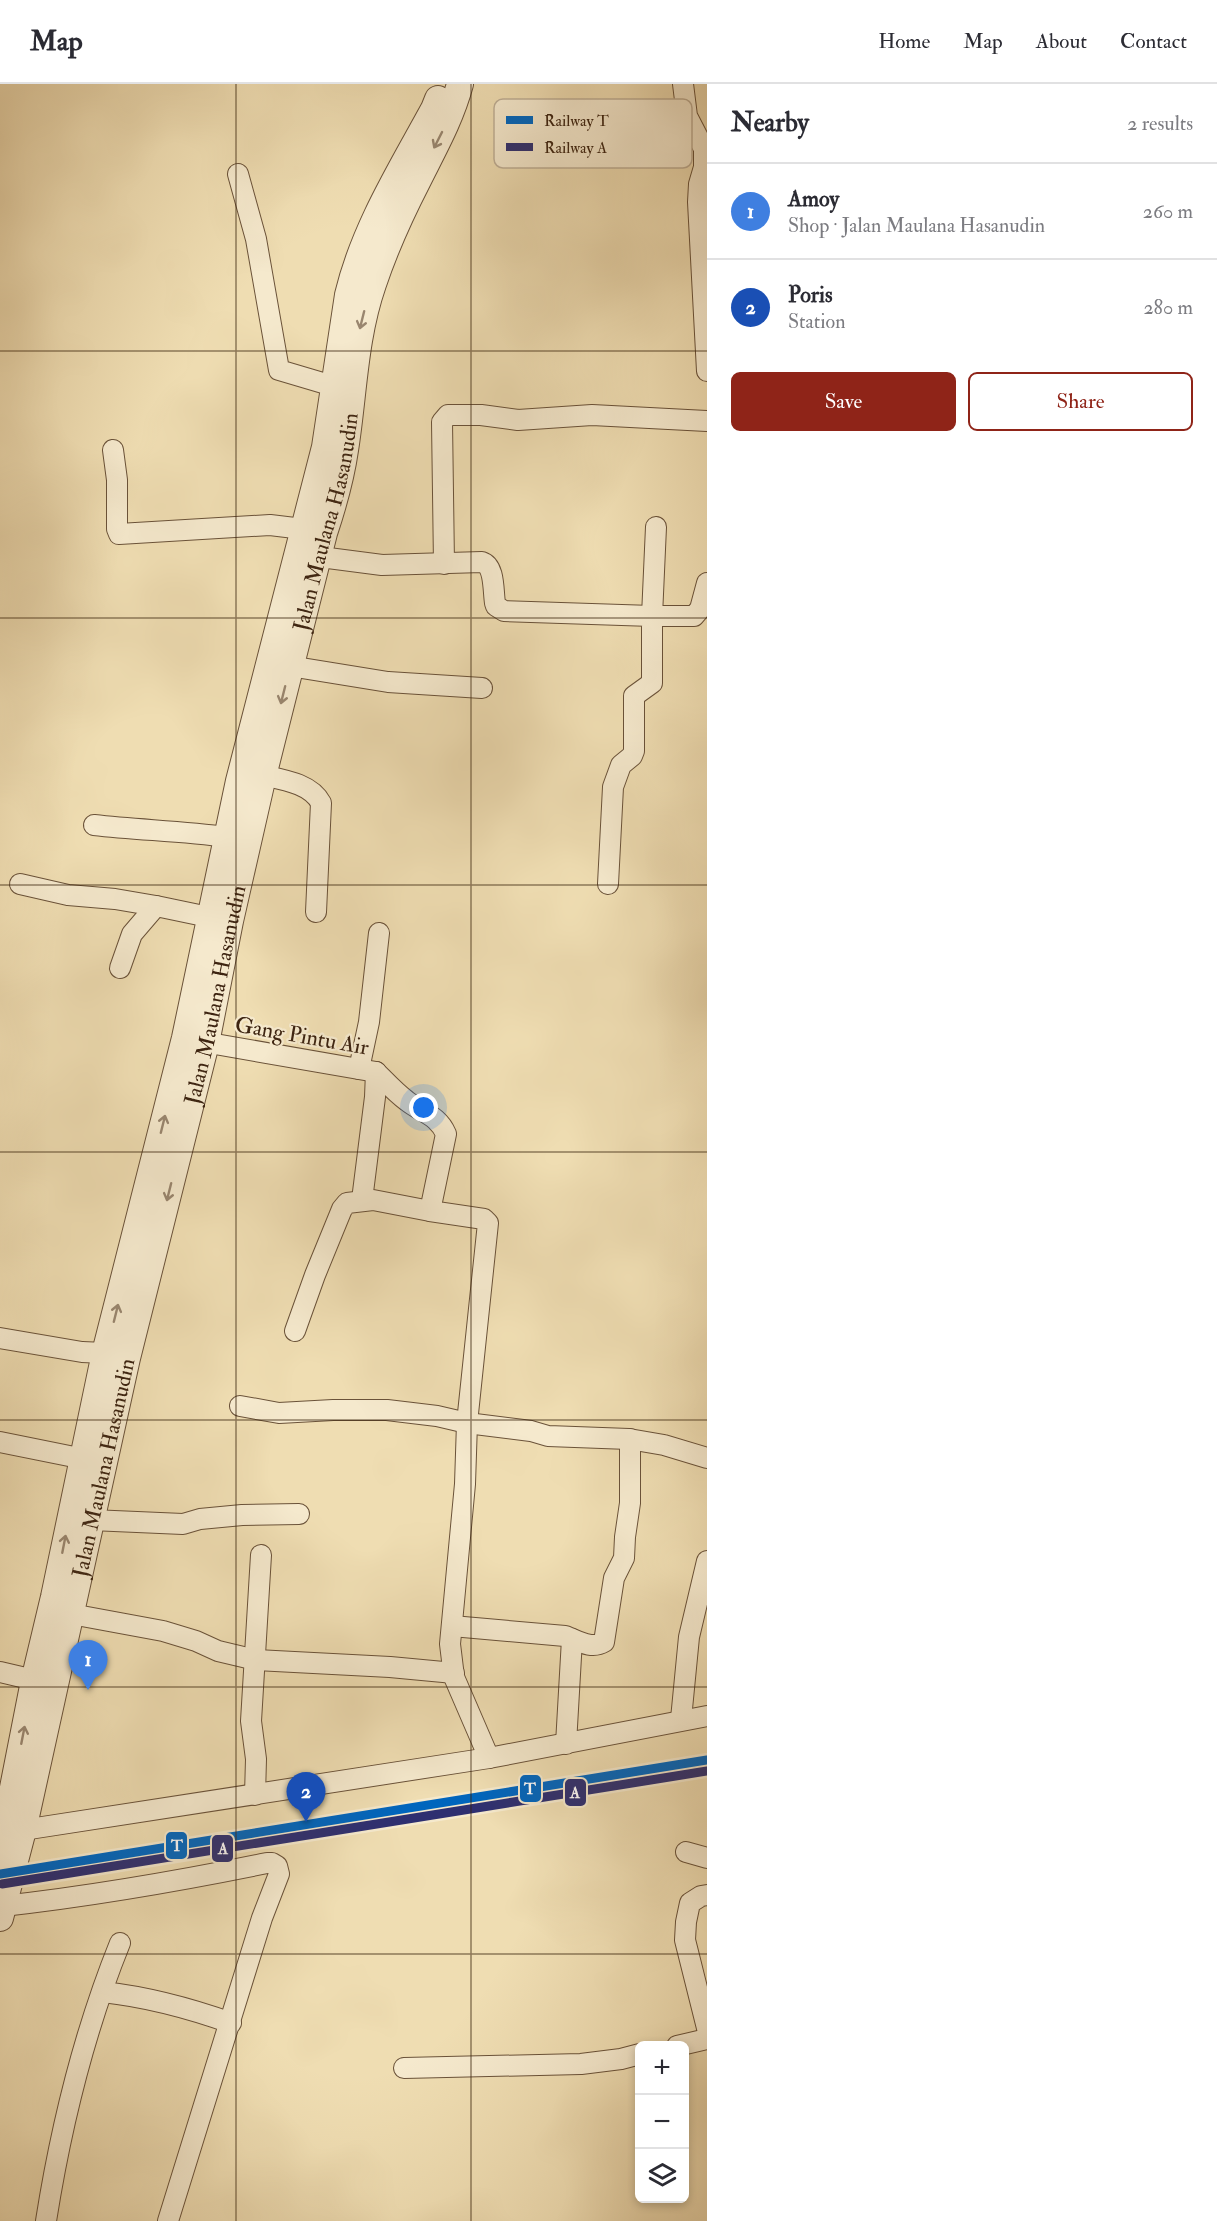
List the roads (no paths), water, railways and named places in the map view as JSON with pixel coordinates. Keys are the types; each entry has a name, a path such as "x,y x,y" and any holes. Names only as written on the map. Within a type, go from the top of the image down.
{"street":[{"name":"Jalan Maulana Hasanudin","path":"213,917 307,556 335,499 335,448 341,372 373,284 390,212 434,109 442,84"},
{"name":"Jalan Maulana Hasanudin","path":"390,212 451,113 460,84"},
{"path":"683,84 685,99"},
{"path":"692,126 704,149 704,167 699,184 698,202 707,371"},
{"path":"238,174 256,239 279,370 341,372"},
{"path":"444,564 442,422 448,415 481,415 518,420 592,415 707,421"},
{"name":"Jalan Maulana Hasanudin","path":"307,556 303,529 335,448"},
{"path":"112,450 117,480 117,530 119,534 270,525 303,529"},
{"path":"608,884 613,787 621,765 632,756 634,751 634,696 652,683 656,528"},
{"path":"307,556 382,565 486,563 490,568 496,606 504,611 690,617 696,615 700,609 707,583"},
{"path":"280,665 388,682 482,688"},
{"name":"Jalan Maulana Hasanudin","path":"45,1683 54,1597 80,1458 105,1354 196,1040 213,917 221,836 252,773"},
{"path":"252,773 304,787 317,795 321,803 316,912"},
{"path":"94,825 221,836"},
{"path":"20,884 68,895 115,898 213,917"},
{"path":"120,968 132,934 163,907"},
{"path":"362,1200 375,1097 367,1070 369,1022 379,933"},
{"name":"Gang Pintu Air","path":"196,1040 367,1070"},
{"path":"367,1070 407,1102 442,1124 446,1134 430,1210"},
{"path":"295,1331 315,1275 346,1203 373,1200 484,1219 488,1223 467,1423 465,1484 450,1644 454,1673 489,1758"},
{"path":"0,1338 105,1354"},
{"path":"240,1406 279,1413 387,1410 531,1431 548,1436 630,1439 664,1445 707,1458"},
{"path":"452,1626 525,1631 565,1636 579,1643 601,1644 605,1638 614,1578 624,1558 630,1503 630,1439"},
{"path":"0,1442 80,1458"},
{"name":"Jalan Maulana Hasanudin","path":"2,1912 6,1845 45,1683 70,1614 91,1520 80,1458"},
{"path":"91,1520 183,1524 200,1519 242,1515 299,1514"},
{"path":"255,1795 256,1759 251,1721 261,1555"},
{"path":"681,1719 689,1637 707,1561"},
{"path":"70,1614 163,1631 196,1641 218,1651 256,1660 454,1673"},
{"path":"566,1744 572,1639"},
{"path":"0,1672 45,1683"},
{"path":"6,1845 255,1795 489,1758 681,1719 707,1716"},
{"path":"686,1852 707,1858"},
{"path":"2,1912 272,1863 277,1866 279,1874 262,1918 168,2221"},
{"path":"707,1895 690,1903 685,1940 707,2028"},
{"path":"46,2221 61,2137 83,2050 120,1943"},
{"path":"103,1992 144,1997 186,2007 231,2023"},
{"path":"689,2043 707,2039"},
{"path":"404,2068 581,2064 610,2061 635,2055"}],"rail line":[{"name":"T","path":"0,1874 707,1760"},
{"name":"A","path":"2,1884 707,1771"}],"place":[{"name":"Amoy","path":"88,1690"},
{"name":"Poris","path":"306,1822"}]}
